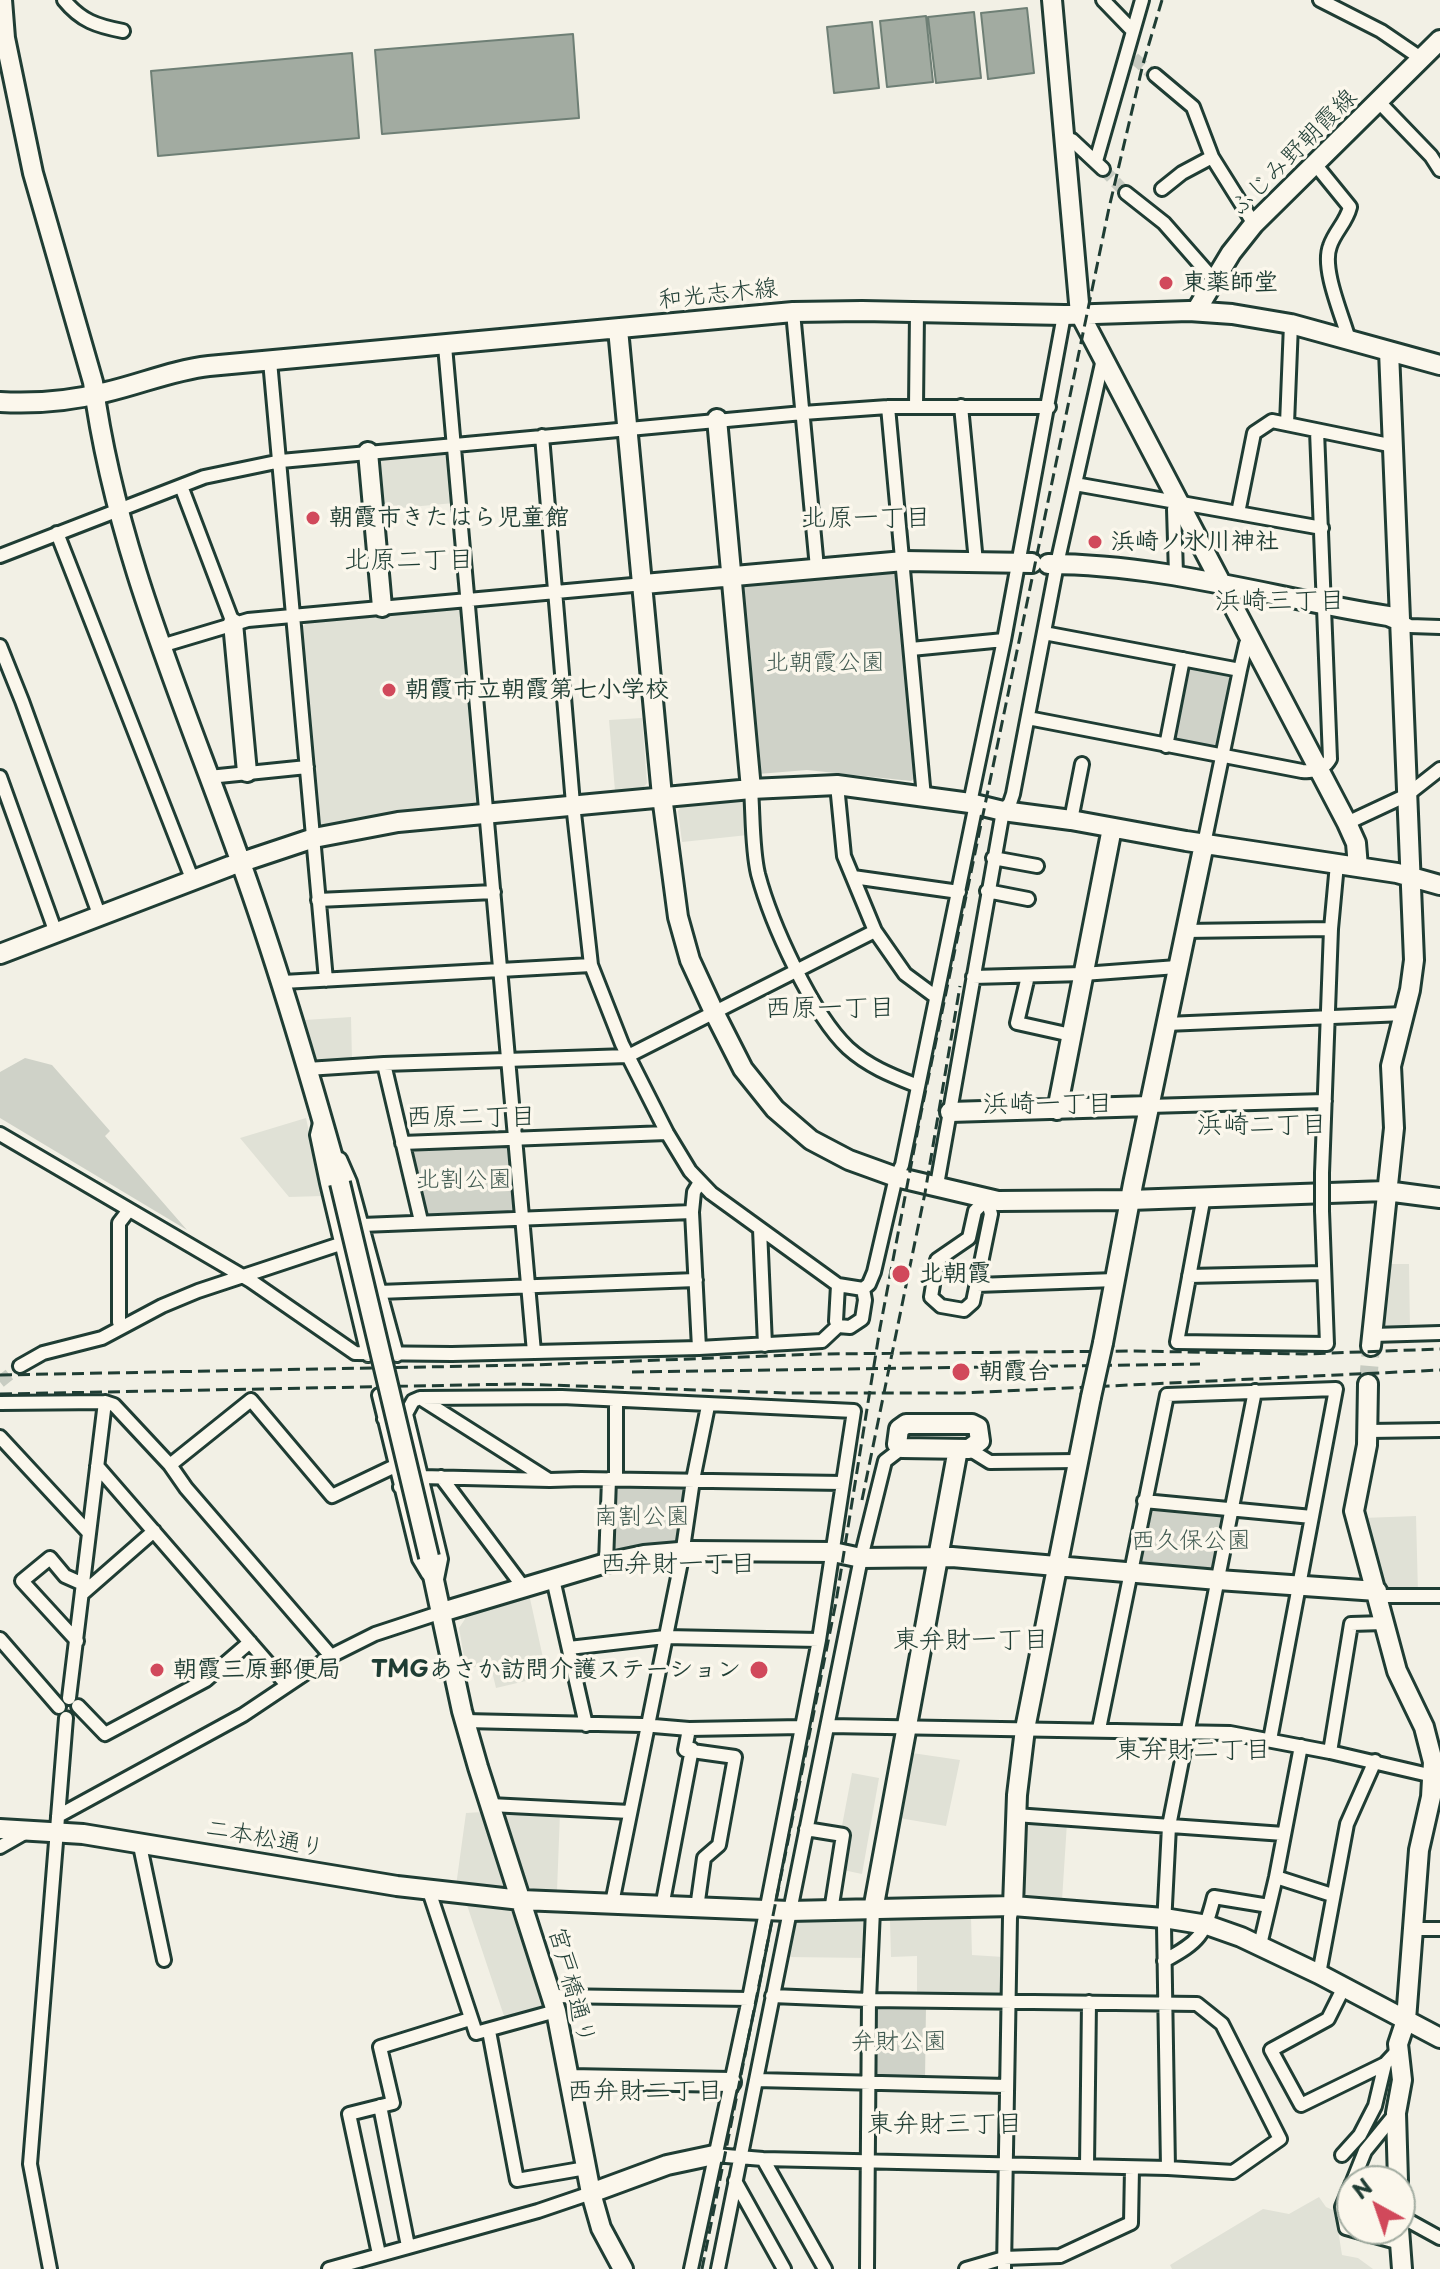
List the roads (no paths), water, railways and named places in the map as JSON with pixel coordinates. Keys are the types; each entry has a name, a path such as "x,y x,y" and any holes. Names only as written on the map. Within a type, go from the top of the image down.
{"street":[{"name":"宮戸橋通り","path":"2,0 4,57 95,395 119,510 140,586 283,982 322,1116 429,1557 465,1721 554,2003 591,2193 601,2228 623,2269"},
{"path":"64,0 73,11 93,25 123,31"},
{"path":"937,1185 993,858 1003,811 1013,794 1044,633 1039,563 1049,407 1072,314 1064,137 1052,0"},
{"path":"1103,0 1133,31"},
{"path":"1064,137 1072,140 1099,165 1131,54 1133,31 1142,0"},
{"path":"1320,0 1381,31 1422,59"},
{"name":"ふじみ野朝霞線","path":"1196,311 1231,253 1254,224 1440,40"},
{"path":"1155,75 1193,107 1212,157 1254,224"},
{"path":"1379,102 1431,156 1440,170"},
{"path":"1162,189 1182,173 1212,157"},
{"path":"1315,164 1350,207 1347,220 1330,246 1328,266 1349,340"},
{"path":"1126,193 1164,223 1214,280"},
{"name":"和光志木線","path":"0,402 52,402 95,395 187,369 793,312 1072,314 1196,311 1291,324 1440,365"},
{"path":"793,312 817,568"},
{"path":"916,407 917,312"},
{"path":"1072,314 1104,356 1252,638 1347,823 1356,843 1358,867"},
{"path":"1287,424 1291,324"},
{"path":"618,329 674,893 683,937 714,1012 743,1069 775,1109 793,1126 830,1151 896,1177 1009,1202 1386,1191 1440,1198"},
{"path":"445,346 534,1352"},
{"path":"1389,351 1414,960 1391,1066 1394,1128 1372,1340 1440,1333"},
{"path":"542,436 573,804 591,965 628,1056 690,1171 760,1229 838,1285 863,1289 874,1272 896,1177 902,1165 959,892 1004,640 1075,484 1104,356"},
{"path":"270,361 326,980"},
{"path":"961,406 976,562"},
{"path":"0,556 181,486 245,466 717,419 888,407 1049,407"},
{"path":"888,407 924,797"},
{"path":"717,419 758,873 775,921 823,1018 847,1047 879,1070 918,1086"},
{"path":"1238,513 1254,433 1272,421 1394,446"},
{"path":"1028,718 1302,771 1313,772 1330,759 1317,431"},
{"path":"368,452 382,607"},
{"path":"1075,484 1322,528"},
{"path":"181,486 233,623 247,772"},
{"path":"1176,574 1174,509 1180,501"},
{"path":"57,533 193,881"},
{"path":"161,646 233,623 295,615 904,561 1067,562 1176,574 1388,616 1410,626 1440,627"},
{"path":"1044,633 1240,670"},
{"path":"1004,2264 1010,1917 1013,1906 1015,1815 1025,1729 1184,931 1246,644 1252,638"},
{"path":"911,649 1004,640"},
{"path":"0,646 100,917"},
{"path":"1166,746 1183,659"},
{"path":"1071,820 1082,764"},
{"path":"209,777 307,767"},
{"path":"1347,823 1407,795 1440,769"},
{"path":"0,777 56,933"},
{"path":"837,785 844,856 875,931 905,974 936,997"},
{"path":"0,954 241,862 314,838 398,822 751,789 837,785 924,797 1358,867 1440,885"},
{"path":"1057,1110 1112,828"},
{"path":"993,858 1037,866"},
{"path":"1204,1196 1177,1342 1327,1344 1322,1173 1331,929 1337,864"},
{"path":"853,877 959,892"},
{"path":"987,891 1028,899"},
{"path":"318,900 494,892"},
{"path":"1184,931 1331,929"},
{"path":"307,1069 628,1056 875,931"},
{"path":"283,982 591,965"},
{"path":"973,977 1177,967"},
{"path":"1028,976 1017,1023 1071,1035"},
{"path":"1166,1024 1404,1014"},
{"path":"384,1064 421,1221"},
{"path":"950,1112 1325,1101"},
{"path":"322,1116 350,1182 397,1355"},
{"path":"322,1116 317,1135 368,1355"},
{"path":"402,1143 667,1133"},
{"path":"0,1134 242,1276 355,1353 397,1355 699,1348 822,1341 838,1326 850,1327 862,1319 863,1289"},
{"path":"699,1348 692,1212 694,1192 700,1182"},
{"path":"987,1199 991,1214 973,1302 964,1310 941,1306 931,1297 937,1260 969,1238 975,1211 987,1199"},
{"path":"121,1327 119,1223 129,1210"},
{"path":"362,1225 692,1212"},
{"path":"760,1229 765,1345"},
{"path":"969,1238 980,1244 984,1252"},
{"path":"20,1366 43,1353 90,1342 162,1306 343,1243"},
{"path":"1189,1276 1323,1273"},
{"path":"379,1292 696,1280"},
{"path":"977,1285 1115,1280"},
{"path":"838,1285 838,1326"},
{"path":"1368,1384 1369,1431 1354,1511 1400,1681 1424,1727 1435,1767 1419,1850 1406,2020 1400,2032 1402,2080 1396,2113 1398,2165"},
{"path":"1099,1729 1167,1395 1336,1389 1270,1740"},
{"path":"1168,2168 1164,1918 1169,1826 1255,1391"},
{"path":"379,1395 419,1559 436,1587"},
{"path":"436,1587 441,1559 406,1414 413,1401 420,1398 562,1397 854,1411 819,1640 749,1999 691,2269"},
{"path":"420,1398 550,1480"},
{"path":"170,1465 251,1400 332,1496 395,1466"},
{"path":"606,1563 616,1400"},
{"path":"0,1403 105,1402 114,1405 170,1465 186,1488 331,1656"},
{"path":"50,2269 30,2164 68,1707 105,1402"},
{"path":"612,1903 708,1406"},
{"path":"384,1419 406,1414"},
{"path":"963,1449 980,1441 978,1427 972,1424 906,1424 898,1433 897,1444 902,1448 963,1449 990,1462 1077,1461"},
{"path":"1369,1431 1440,1430"},
{"path":"0,1437 89,1533"},
{"path":"718,2269 861,1558 885,1461 902,1448"},
{"path":"867,2269 869,2000 873,1910 905,1727 963,1449"},
{"path":"97,1466 287,1685"},
{"path":"400,1487 421,1477 843,1483"},
{"path":"441,1477 524,1588"},
{"path":"1144,1501 1312,1517"},
{"path":"82,1589 154,1531"},
{"path":"58,1824 243,1715 331,1656 375,1634 606,1563 644,1555 681,1551 833,1552 861,1558 939,1556 1377,1594 1440,1596"},
{"path":"77,1641 22,1581 50,1558 65,1576 82,1589"},
{"path":"553,1579 586,1725"},
{"path":"1330,1752 1351,1624 1384,1623"},
{"path":"569,1648 665,1637 819,1640"},
{"path":"0,1639 68,1707 105,1734 206,1680 250,1642"},
{"path":"465,1721 689,1729 802,1727"},
{"path":"829,1726 1230,1733 1375,1761 1435,1767"},
{"path":"689,1729 685,1750 735,1757 719,1845 704,1858 697,1908"},
{"path":"1260,1945 1301,1746"},
{"path":"662,1907 692,1749"},
{"path":"1319,1974 1347,1824 1375,1761"},
{"path":"490,1805 630,1812"},
{"path":"1015,1815 1284,1834"},
{"name":"二本松通り","path":"0,1829 28,1831 58,1824 429,1891 521,1900 789,1911 1013,1906 1164,1918 1207,1925 1260,1945 1440,2038"},
{"path":"806,1829 843,1835 831,1911"},
{"path":"0,1847 28,1831"},
{"path":"139,1841 164,1960"},
{"path":"1276,1877 1332,1895"},
{"path":"429,1891 476,2033 489,2031 554,2003 749,1999"},
{"path":"1164,1961 1203,1934 1214,1897 1269,1906"},
{"path":"1414,1929 1440,1929"},
{"path":"1344,1987 1328,2019 1271,2050 1301,2105 1385,2064 1399,2049"},
{"path":"329,2269 538,2211 667,2165 714,2155 1233,2172 1280,2139 1222,2024 1197,2004 772,1996"},
{"path":"1087,2166 1089,2002"},
{"path":"379,2254 349,2114 393,2103 380,2047 470,2019"},
{"path":"489,2031 517,2180 586,2168"},
{"path":"1342,2155 1360,2135 1375,2106 1385,2064"},
{"path":"570,2079 731,2082"},
{"path":"756,2080 1007,2086"},
{"path":"380,2106 408,2246"},
{"path":"1359,2165 1365,2151 1396,2113"},
{"path":"763,2159 825,2269"},
{"path":"966,2269 1060,2256 1131,2223 1132,2168"},
{"path":"735,2181 784,2269"},
{"path":"1416,2225 1440,2238"},
{"path":"1401,2245 1402,2269"}],"tunnel":[{"path":"1134,58 1152,74"},
{"path":"1103,169 1126,193"},
{"path":"1368,1384 1371,1346"},
{"path":"0,1382 20,1366"}],"railway":[{"path":"702,2269 836,1602 880,1328 921,1113 1109,208 1143,64 1162,0"},
{"path":"862,1500 925,1193 960,986"},
{"path":"0,1375 531,1365 820,1354 1134,1351 1304,1354 1440,1349"},
{"path":"632,1372 1200,1364"},
{"path":"0,1394 518,1384 789,1393 963,1393 1440,1370"}],"place":[{"name":"東薬師堂","path":"1166,283"},
{"name":"朝霞市きたはら児童館","path":"313,518"},
{"name":"浜崎ノ氷川神社","path":"1095,542"},
{"name":"朝霞市立朝霞第七小学校","path":"389,690"},
{"name":"北朝霞","path":"901,1274"},
{"name":"朝霞台","path":"961,1372"},
{"name":"朝霞三原郵便局","path":"157,1670"},
{"name":"TMGあさか訪問介護ステーション","path":"759,1670"}],"district":[{"name":"北原一丁目","path":"866,519"},
{"name":"北原二丁目","path":"409,561"},
{"name":"浜崎三丁目","path":"1280,602"},
{"name":"西原一丁目","path":"830,1009"},
{"name":"浜崎一丁目","path":"1048,1105"},
{"name":"西原二丁目","path":"471,1118"},
{"name":"浜崎二丁目","path":"1262,1126"},
{"name":"西弁財一丁目","path":"678,1565"},
{"name":"東弁財一丁目","path":"971,1641"},
{"name":"東弁財二丁目","path":"1193,1751"},
{"name":"西弁財二丁目","path":"645,2092"},
{"name":"東弁財三丁目","path":"945,2125"}],"park label":[{"name":"北朝霞公園","path":"825,663"},
{"name":"北割公園","path":"464,1180"},
{"name":"南割公園","path":"642,1517"},
{"name":"西久保公園","path":"1191,1541"},
{"name":"弁財公園","path":"899,2042"}]}
